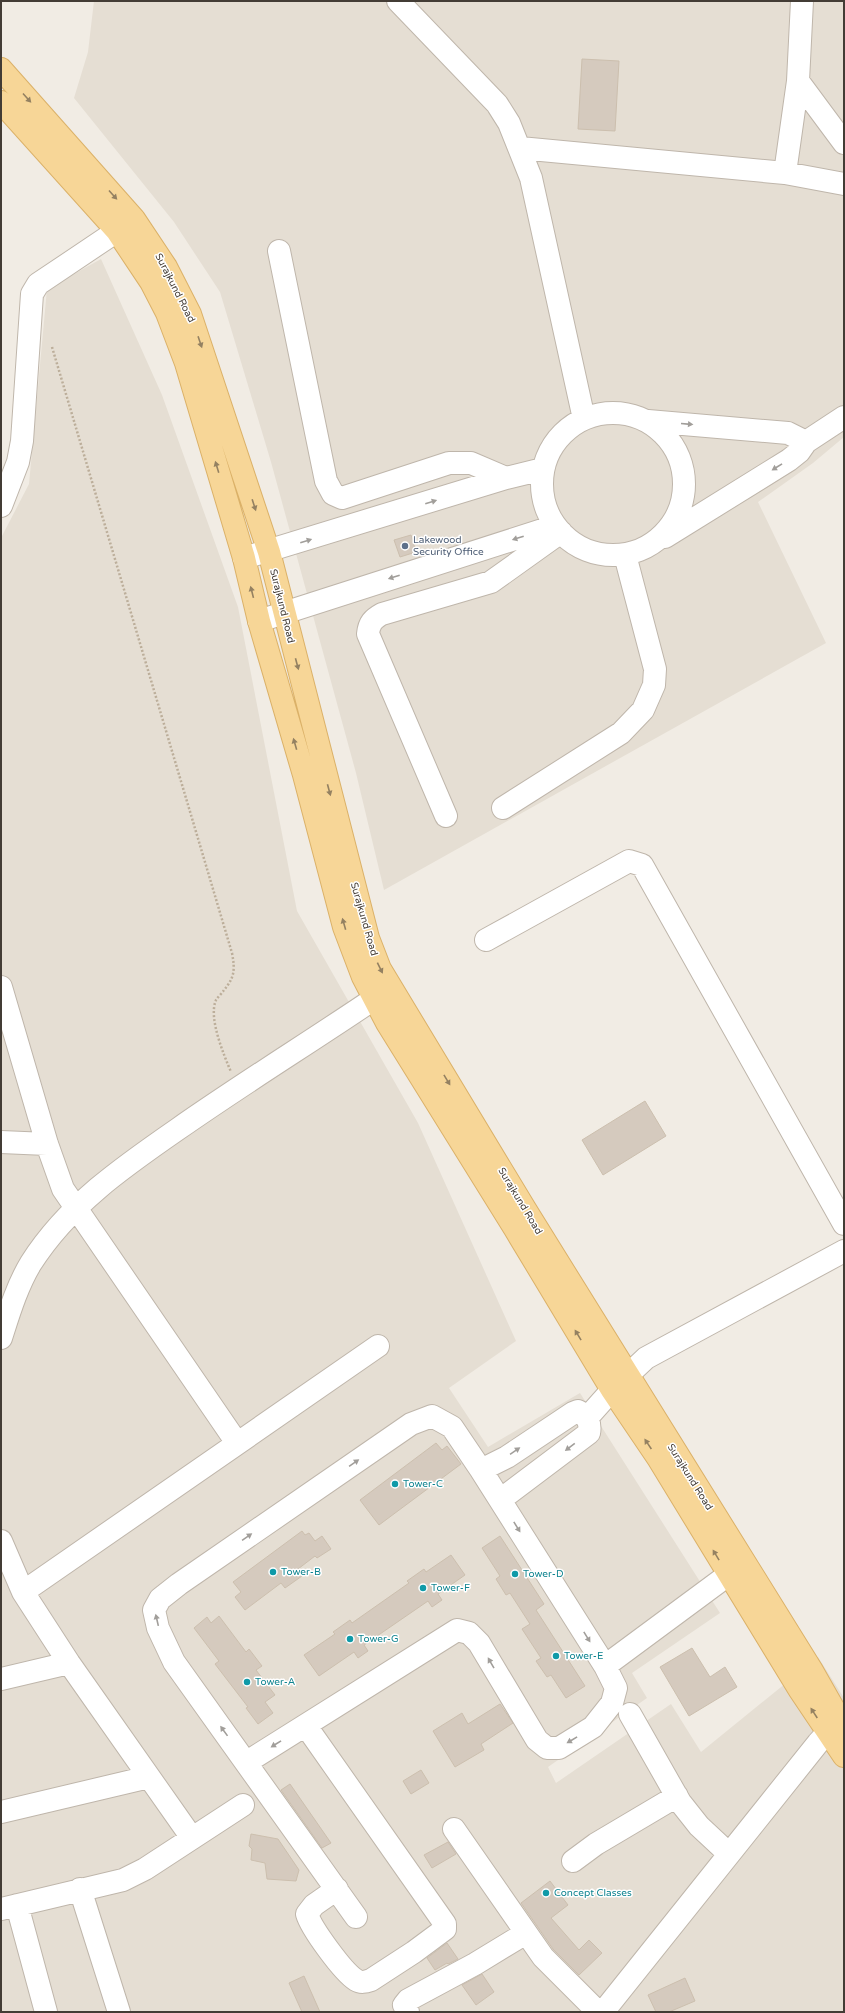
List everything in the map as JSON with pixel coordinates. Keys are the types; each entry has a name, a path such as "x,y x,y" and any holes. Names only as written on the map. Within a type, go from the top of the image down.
{"main road":[{"name":"Surajkund Road","path":"1,68 134,219 166,267 190,314 269,552 283,613 368,938 380,969 387,1023 515,1229 620,1383 754,1598 837,1726 844,1756"},
{"name":"Surajkund Road","path":"1,102 117,232 151,282 176,336 244,558 259,621 304,775 344,927 363,977 382,993"},
{"name":"Surajkund Road","path":"620,1383 658,1458 728,1575 754,1598"}],"street":[{"path":"398,1 497,104 509,123 531,178 584,418"},
{"path":"785,172 798,80 802,1"},
{"path":"798,80 844,143"},
{"path":"520,148 785,172 844,184"},
{"path":"1,506 18,462 22,441 32,294 38,284 117,232"},
{"path":"280,251 326,481 333,494 342,498 449,463 471,463 506,478"},
{"path":"806,442 788,433 648,421 616,412 584,418 558,439 543,469 543,499 558,529 574,544 598,555 625,555 650,546 788,460 799,452 806,442 844,417"},
{"path":"648,421 671,441 683,468 684,498 672,525 650,546"},
{"path":"244,558 269,552 506,478 543,469"},
{"path":"259,621 481,550 558,529"},
{"path":"446,816 368,634 369,626 374,618 382,614 491,582 558,529"},
{"path":"481,550 491,582"},
{"path":"503,808 621,733 643,710 654,685 656,669 625,555"},
{"path":"486,940 628,861 642,865 844,1224"},
{"path":"2,993 57,1177 76,1208 237,1442"},
{"path":"1,1338 8,1294 56,1229 110,1176 237,1087 382,993"},
{"path":"1,1142 47,1144"},
{"path":"587,1418 646,1358 844,1251"},
{"path":"23,1592 237,1442 378,1346"},
{"path":"481,1470 507,1457 573,1413 578,1411 587,1418 590,1428 589,1433 500,1500"},
{"path":"247,1762 457,1630 469,1633 479,1643 537,1740 547,1748 558,1748 594,1727 612,1703 616,1688 605,1666 481,1470 452,1427 432,1416 411,1424 180,1584 160,1600 154,1610 158,1628 174,1662 247,1762 356,1917"},
{"path":"2,1548 23,1592 69,1663 192,1838"},
{"path":"605,1666 728,1575"},
{"path":"1,1678 69,1663"},
{"path":"630,1714 677,1796 699,1826 729,1854"},
{"path":"306,1726 445,1924 445,1929 414,1952 371,1980 364,1982 357,1980 347,1971 318,1933 310,1922 307,1914 314,1905 337,1889"},
{"path":"603,2012 729,1854 837,1726"},
{"path":"1,1812 149,1777"},
{"path":"573,1861 596,1844 677,1796"},
{"path":"46,2012 9,1907 123,1880 145,1869 243,1805"},
{"path":"454,1829 550,1966 598,2012"},
{"path":"80,1889 119,2012"},
{"path":"408,2012 404,2004 408,2000 475,1964 526,1933"}],"path":[{"path":"52,347 232,953 235,968 230,983 216,1000 215,1018 218,1039 237,1087"}],"shaded area":[{"path":"94,1 844,1 844,437 813,463 758,502 826,643 384,890 356,773 271,462 220,292 174,222 74,98 88,52"},
{"path":"101,259 162,395 238,607 297,911 418,1123 516,1341 449,1388 488,1447 580,1393 720,1613 632,1673 647,1698 548,1767 556,1783 671,1704 701,1752 818,1657 844,1698 844,2012 1,2012 1,538 29,484 47,289"}],"building":[{"path":"582,59 619,61 615,131 578,129"},
{"name":"Lakewood Security Office","path":"411,535 416,552 400,557 394,540"},
{"path":"645,1101 666,1136 603,1175 582,1140"},
{"name":"Tower-C","path":"436,1443 442,1450 447,1446 461,1464 379,1525 360,1500"},
{"name":"Tower-B","path":"302,1531 305,1535 309,1533 315,1541 322,1536 331,1549 317,1558 315,1556 298,1569 302,1576 285,1588 281,1583 245,1610 235,1597 241,1592 233,1582"},
{"path":"500,1536 544,1604 536,1610 585,1686 566,1698 551,1675 547,1677 536,1661 541,1658 522,1629 530,1624 510,1593 506,1595 496,1579 500,1576 482,1548"},
{"path":"451,1555 465,1575 438,1594 442,1600 432,1607 428,1601 364,1645 368,1651 358,1658 354,1652 319,1676 304,1655 335,1634 333,1632 350,1620 352,1623 409,1583 407,1581 424,1569 426,1572"},
{"name":"Tower-A","path":"219,1616 246,1652 249,1649 262,1666 256,1670 275,1695 265,1702 273,1713 258,1724 246,1708 248,1707 215,1664 219,1661 194,1628 207,1617 211,1623"},
{"path":"692,1648 710,1677 725,1667 737,1687 689,1716 660,1667"},
{"path":"500,1704 513,1723 481,1744 484,1750 455,1767 433,1731 462,1713 468,1724"},
{"path":"421,1770 429,1783 411,1794 403,1781"},
{"path":"290,1784 331,1843 322,1848 281,1790"},
{"path":"251,1834 278,1839 299,1870 296,1881 267,1879 265,1863 251,1860 252,1849 249,1846"},
{"path":"448,1842 456,1854 432,1868 424,1855"},
{"path":"550,1881 568,1905 551,1918 579,1950 589,1940 602,1953 579,1975 553,1949 521,1903"},
{"path":"447,1943 458,1959 435,1970 427,1958"},
{"path":"482,1974 494,1992 476,2005 462,1985"},
{"path":"304,1976 320,2012 302,2012 289,1983"},
{"path":"685,1978 695,2001 669,2012 656,2012 648,1995"}],"place":[{"name":"Lakewood Security Office","path":"405,546"},
{"name":"Tower-C","path":"395,1484"},
{"name":"Tower-B","path":"273,1572"},
{"name":"Tower-D","path":"515,1574"},
{"name":"Tower-F","path":"423,1588"},
{"name":"Tower-G","path":"350,1639"},
{"name":"Tower-E","path":"556,1656"},
{"name":"Tower-A","path":"247,1682"},
{"name":"Concept Classes","path":"546,1893"}]}
